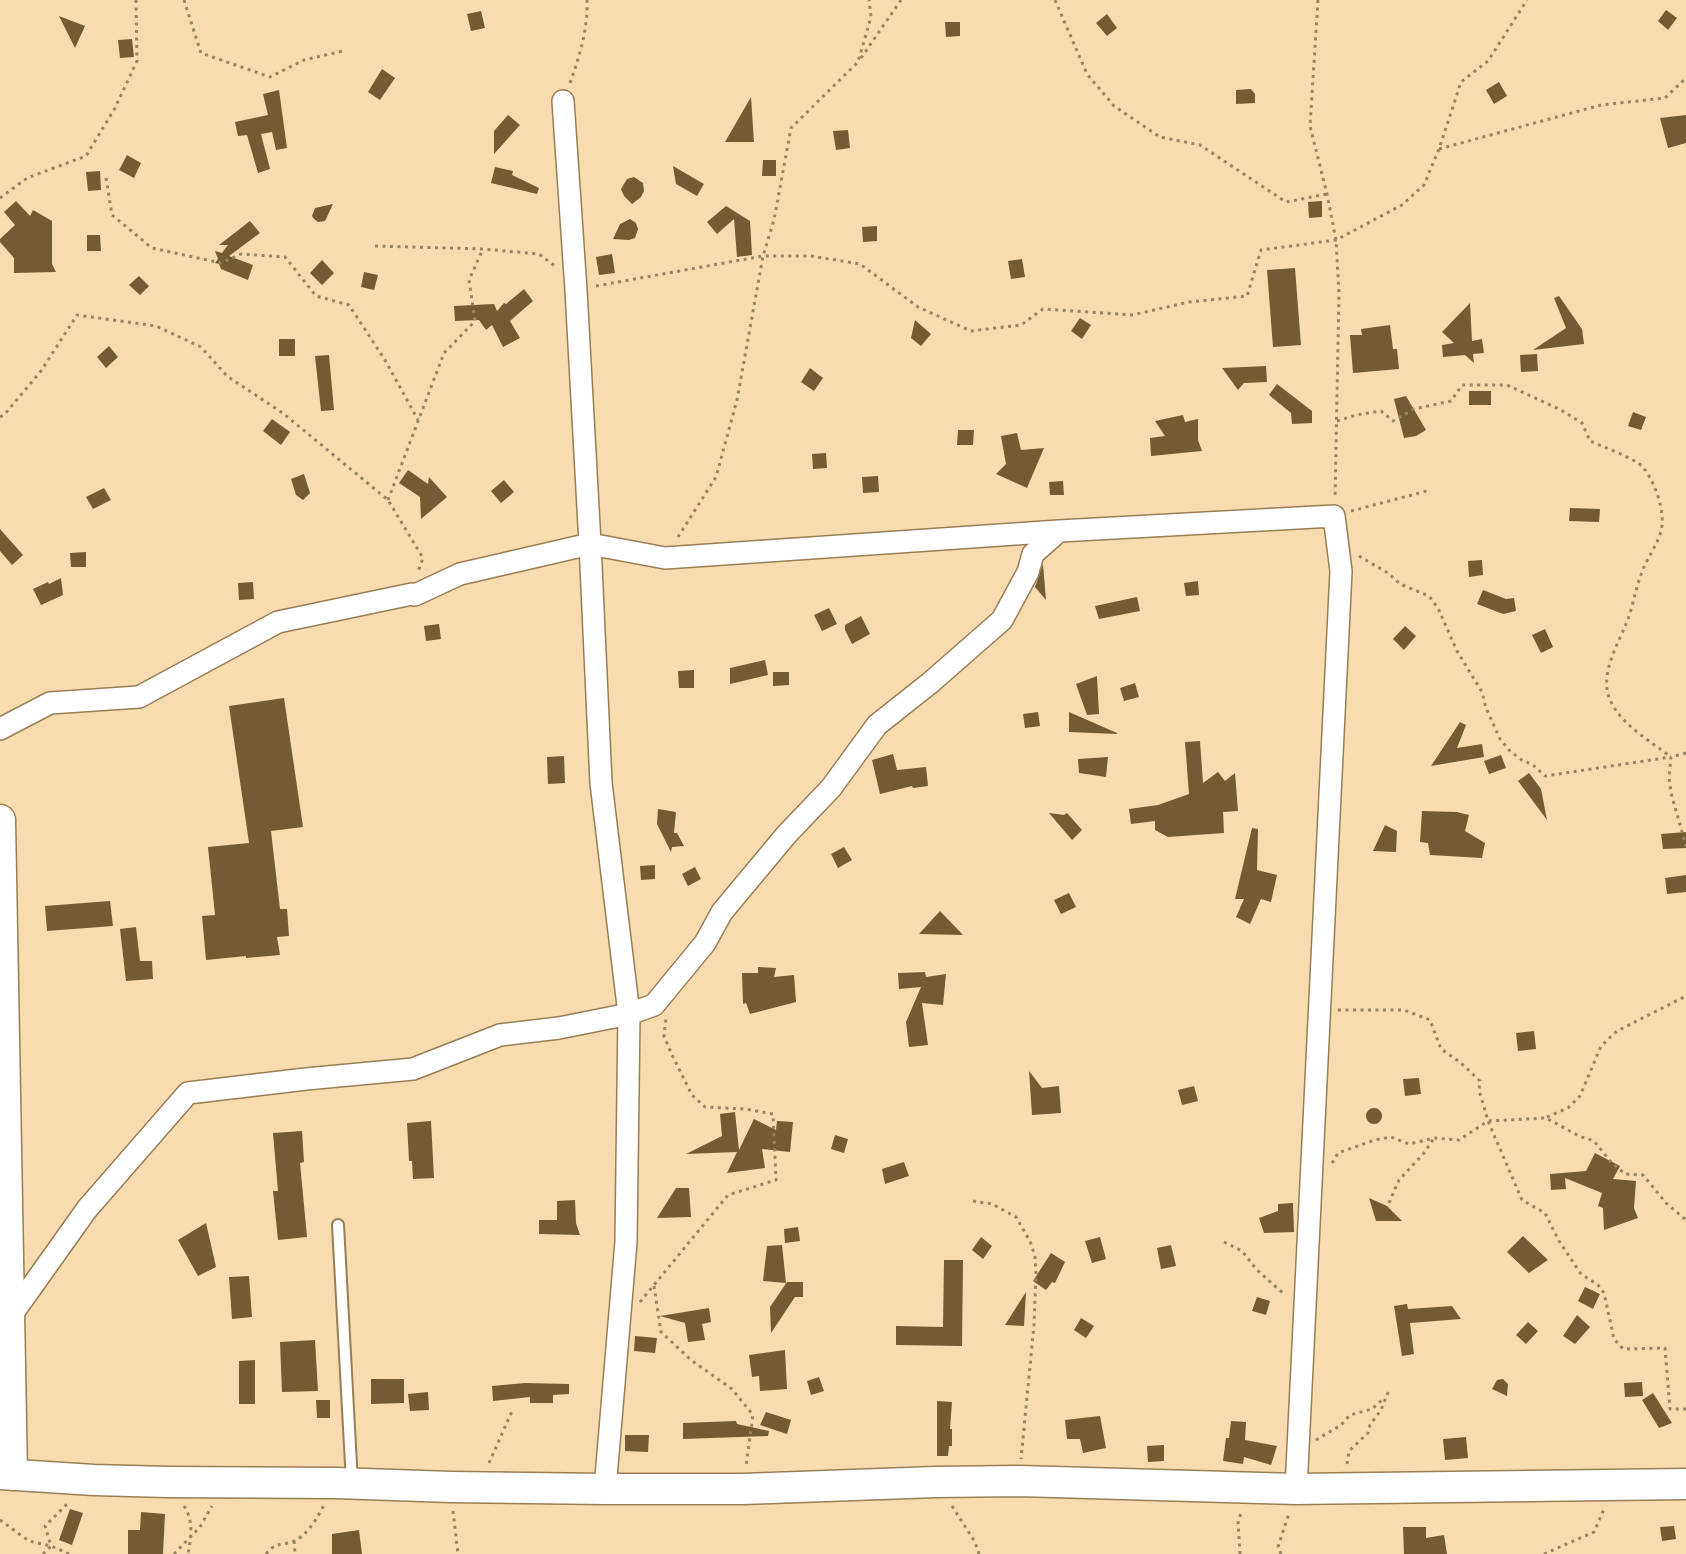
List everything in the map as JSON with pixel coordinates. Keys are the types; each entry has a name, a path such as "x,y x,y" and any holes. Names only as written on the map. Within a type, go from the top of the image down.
{"street":[{"path":"563,101 576,290 601,783 629,1014 626,1242 605,1489"},
{"path":"0,729 50,703 139,697 278,622 415,595 460,574 590,544 665,558 1059,531 1334,516 1341,571 1296,1489"},
{"path":"8,1320 87,1209 188,1093 413,1069 500,1035 559,1028 629,1014 654,1005 705,943 722,912 787,834 831,788 877,725 930,683 1002,620 1028,572 1033,554 1059,531"},
{"path":"0,820 8,1320 6,1475 168,1482 225,1481 605,1489 1019,1481 1296,1489 1686,1484"}],"lane":[{"path":"338,1225 344,1483"}],"path":[{"path":"0,198 27,178 86,156 115,108 137,61 136,0"},
{"path":"184,0 201,53 270,77 304,60 343,51"},
{"path":"563,101 580,55 587,18 586,0"},
{"path":"858,62 871,17 869,0"},
{"path":"665,558 716,477 737,400 763,256 774,220 791,128 858,62 901,0"},
{"path":"1055,0 1087,74 1114,106 1160,137 1200,145 1286,202 1327,194"},
{"path":"1318,0 1310,126 1336,240 1339,293 1334,516 1427,491"},
{"path":"375,246 483,249 539,254 554,264 576,290 763,256 811,256 860,264 918,307 970,331 1022,325 1042,309 1132,315 1190,302 1247,296 1261,250 1336,240 1402,205 1424,185 1439,149 1461,82 1488,61 1527,0"},
{"path":"1439,149 1601,105 1665,98 1686,78"},
{"path":"106,178 111,215 152,248 221,263 242,254 285,257 316,296 349,305 385,360 418,420"},
{"path":"388,500 444,353 475,321 469,280 483,249"},
{"path":"0,417 40,371 77,315 156,326 201,347 227,376 284,414 388,500 423,558 412,594"},
{"path":"1337,421 1381,411 1393,421 1414,409 1451,401 1462,385 1507,385 1568,414 1582,423 1590,441 1642,466 1661,507 1663,524 1640,575 1627,622 1614,649 1607,690 1626,724 1640,732 1671,757"},
{"path":"1336,544 1388,573 1400,584 1429,596 1438,608 1450,637 1482,692 1486,708 1500,739 1510,751 1532,764 1545,776 1686,753"},
{"path":"1671,757 1669,777 1671,793 1686,846"},
{"path":"619,1328 728,1195 776,1180 773,1114 745,1109 705,1107 692,1095 664,1035 667,1020 662,995"},
{"path":"1313,1146 1330,1165 1338,1153 1375,1140 1391,1137 1409,1144 1434,1138 1459,1140 1488,1121 1546,1118 1568,1108 1580,1096 1601,1046 1617,1031 1686,996"},
{"path":"1319,1009 1404,1010 1430,1020 1441,1049 1461,1063 1480,1081 1479,1090 1488,1121 1522,1200 1545,1213 1560,1242 1581,1274 1598,1284 1604,1293 1614,1339 1623,1349 1665,1348 1670,1409 1686,1409"},
{"path":"1546,1118 1579,1136 1594,1141 1611,1162 1625,1174 1643,1175 1666,1203 1686,1220"},
{"path":"1389,1203 1399,1180 1424,1153 1434,1138"},
{"path":"973,1202 992,1204 1016,1217 1030,1241 1035,1256 1034,1325 1019,1481"},
{"path":"1224,1242 1242,1251 1257,1270 1273,1282 1305,1317"},
{"path":"654,1286 661,1332 691,1360 732,1389 753,1415 743,1488"},
{"path":"1299,1450 1341,1425 1350,1415 1372,1409 1381,1402 1389,1390 1368,1433 1349,1451 1346,1470 1349,1488"},
{"path":"488,1466 513,1409"},
{"path":"51,1546 45,1526 94,1480"},
{"path":"174,1554 200,1527 225,1481"},
{"path":"168,1482 189,1514 191,1536 188,1554"},
{"path":"936,1482 975,1542 979,1554"},
{"path":"266,1554 274,1545 294,1541 316,1522 344,1483"},
{"path":"1544,1554 1594,1532 1614,1485"},
{"path":"451,1487 458,1554"},
{"path":"1240,1554 1238,1521 1251,1487"},
{"path":"1281,1554 1278,1547 1296,1489"},
{"path":"0,1521 29,1541 51,1546 69,1554"},
{"path":"294,1541 295,1554"},
{"path":"43,1554 51,1546"}],"building":[{"path":"1666,10 1677,18 1668,30 1658,21"},
{"path":"481,11 485,28 471,31 467,14"},
{"path":"1107,14 1117,28 1107,36 1096,23"},
{"path":"59,16 85,26 75,48"},
{"path":"945,22 960,22 960,36 946,37"},
{"path":"132,39 134,57 120,58 118,40"},
{"path":"382,69 395,78 380,100 368,92"},
{"path":"1499,82 1507,96 1494,104 1486,90"},
{"path":"1251,89 1255,94 1255,103 1236,104 1236,90"},
{"path":"279,90 287,148 276,150 272,132 261,134 270,169 258,173 247,135 238,136 235,122 268,115 263,94"},
{"path":"751,97 754,142 725,142"},
{"path":"508,115 520,125 494,154 494,131"},
{"path":"1686,115 1686,143 1668,148 1660,118"},
{"path":"848,130 850,148 836,150 833,131"},
{"path":"127,155 141,163 134,178 119,170"},
{"path":"763,160 776,160 776,176 762,176"},
{"path":"673,166 704,184 697,196 676,184"},
{"path":"495,167 513,171 512,175 539,188 537,194 491,183"},
{"path":"100,171 101,190 88,191 86,172"},
{"path":"634,177 643,183 644,191 641,197 632,204 621,189 627,179"},
{"path":"16,201 30,216 33,210 52,221 52,264 56,272 14,273 14,258 0,239 15,225 4,212"},
{"path":"1322,201 1322,217 1309,218 1308,202"},
{"path":"333,204 325,221 318,222 314,219 312,216 315,208"},
{"path":"726,206 750,221 752,255 737,257 734,219 717,234 707,222"},
{"path":"630,219 636,223 638,229 635,238 613,239 620,224"},
{"path":"250,221 260,233 229,256 253,265 248,280 221,269 219,264 215,263 218,259 215,251 222,253 228,245 219,245"},
{"path":"877,226 877,241 863,242 862,227"},
{"path":"87,235 100,235 101,251 87,251"},
{"path":"612,254 615,273 599,275 596,257"},
{"path":"1022,259 1025,277 1011,279 1008,261"},
{"path":"322,260 334,273 322,285 310,273"},
{"path":"1295,268 1301,345 1273,347 1267,270"},
{"path":"364,272 378,275 374,290 361,287"},
{"path":"139,276 149,286 140,295 129,285"},
{"path":"524,289 533,301 510,321 520,338 503,347 492,325 486,330 479,320 455,321 454,306 494,304 497,311"},
{"path":"1559,296 1582,329 1584,344 1533,350 1566,328 1554,298"},
{"path":"1470,303 1472,341 1482,339 1484,353 1473,354 1474,363 1465,355 1443,357 1442,345 1454,343 1442,332"},
{"path":"1080,318 1091,325 1082,339 1071,331"},
{"path":"915,320 931,334 921,346 911,338"},
{"path":"1390,325 1393,349 1397,349 1399,369 1353,373 1350,335 1362,335 1361,329"},
{"path":"279,339 295,339 295,356 279,356"},
{"path":"109,346 118,357 106,368 97,357"},
{"path":"1537,354 1538,371 1521,372 1520,355"},
{"path":"329,355 334,410 321,411 315,356"},
{"path":"1266,366 1267,382 1244,383 1238,390 1222,368"},
{"path":"810,368 823,378 814,391 801,382"},
{"path":"1277,384 1312,411 1312,423 1292,424 1291,413 1269,395"},
{"path":"1469,391 1491,391 1491,405 1469,405"},
{"path":"1406,396 1426,430 1416,436 1404,438 1394,399"},
{"path":"1633,412 1646,417 1641,430 1628,426"},
{"path":"1183,415 1185,422 1198,419 1198,440 1202,451 1151,456 1150,438 1165,436 1155,421"},
{"path":"272,419 290,432 281,445 263,431"},
{"path":"958,430 974,430 973,445 957,445"},
{"path":"1017,433 1021,450 1044,448 1027,488 996,474 1006,464 1001,436"},
{"path":"826,453 827,468 813,469 812,454"},
{"path":"408,470 428,484 429,477 447,497 421,519 420,497 399,483"},
{"path":"304,474 310,493 303,500 296,495 291,479"},
{"path":"878,476 879,492 863,493 862,477"},
{"path":"504,480 514,492 501,503 491,491"},
{"path":"1063,481 1064,495 1050,495 1049,482"},
{"path":"104,488 111,500 93,509 86,497"},
{"path":"1570,508 1600,509 1599,522 1569,521"},
{"path":"0,529 23,555 12,565 0,551"},
{"path":"86,552 86,567 71,567 70,553"},
{"path":"1482,560 1483,575 1469,577 1468,561"},
{"path":"1043,564 1046,600 1035,587"},
{"path":"61,578 63,595 41,605 33,589"},
{"path":"1198,581 1199,595 1186,596 1184,583"},
{"path":"253,582 254,599 239,600 238,583"},
{"path":"1483,590 1506,599 1514,598 1516,611 1503,614 1477,604"},
{"path":"1137,597 1140,611 1099,619 1095,606"},
{"path":"829,608 837,624 822,631 814,615"},
{"path":"861,616 870,634 852,644 845,625"},
{"path":"439,624 441,639 426,641 424,626"},
{"path":"1405,626 1416,636 1404,650 1393,639"},
{"path":"1545,629 1553,647 1541,653 1532,635"},
{"path":"765,660 768,675 730,684 730,668"},
{"path":"694,670 694,688 679,688 678,671"},
{"path":"773,672 789,672 789,685 773,686"},
{"path":"1097,676 1099,714 1087,715 1076,684"},
{"path":"1135,683 1139,697 1124,701 1120,688"},
{"path":"284,698 303,827 271,831 280,909 287,909 289,936 277,937 280,955 206,960 202,916 215,915 208,847 249,843 229,706"},
{"path":"1038,712 1040,726 1025,728 1023,714"},
{"path":"1069,712 1117,733 1117,734 1069,732"},
{"path":"1460,722 1466,725 1457,748 1482,744 1484,757 1431,766"},
{"path":"1200,741 1203,783 1218,772 1225,781 1235,773 1238,811 1223,812 1224,833 1168,837 1155,830 1155,821 1131,824 1129,809 1158,805 1189,794 1185,742"},
{"path":"893,754 897,770 926,767 928,786 913,788 912,786 880,794 872,760"},
{"path":"1501,755 1506,768 1489,774 1484,761"},
{"path":"564,756 565,783 548,784 547,757"},
{"path":"1108,757 1106,777 1079,773 1078,759"},
{"path":"1529,773 1541,789 1547,820 1518,781"},
{"path":"658,809 676,812 674,833 677,833 684,846 672,847 671,852 657,824"},
{"path":"1422,811 1457,812 1469,815 1465,831 1485,843 1482,858 1430,855 1428,843 1420,842"},
{"path":"1049,813 1064,815 1067,813 1082,830 1072,840"},
{"path":"1385,825 1397,831 1396,852 1373,851"},
{"path":"1252,828 1258,829 1257,870 1277,875 1271,902 1261,899 1250,924 1236,917 1244,899 1235,899"},
{"path":"1686,832 1686,848 1663,849 1661,834"},
{"path":"844,847 852,860 838,868 831,854"},
{"path":"655,865 655,879 641,880 640,866"},
{"path":"695,867 701,879 688,886 682,874"},
{"path":"1686,875 1686,892 1667,894 1665,878"},
{"path":"1069,893 1076,907 1061,914 1054,900"},
{"path":"110,901 113,926 47,931 45,906"},
{"path":"940,911 963,935 919,934"},
{"path":"136,927 140,961 152,961 153,979 126,981 120,929"},
{"path":"758,967 776,968 774,977 794,975 796,1002 750,1014 746,1003 743,1004 742,973 758,973"},
{"path":"925,972 926,977 946,974 943,1005 922,1003 928,1045 909,1047 906,1022 921,987 899,989 898,973"},
{"path":"1534,1031 1536,1049 1518,1051 1516,1033"},
{"path":"1029,1071 1042,1088 1059,1086 1061,1113 1032,1115"},
{"path":"1419,1078 1421,1094 1405,1096 1403,1079"},
{"path":"1194,1086 1198,1101 1182,1105 1178,1090"},
{"path":"1374,1108 1382,1116 1374,1124 1366,1116"},
{"path":"735,1112 739,1150 754,1119 776,1130 777,1121 793,1122 790,1152 762,1149 765,1168 727,1173 737,1152 686,1154 722,1136 720,1114"},
{"path":"431,1121 434,1178 413,1179 412,1161 409,1161 407,1123"},
{"path":"302,1131 304,1162 300,1163 307,1237 278,1240 273,1191 278,1191 273,1133"},
{"path":"835,1135 848,1139 844,1153 831,1149"},
{"path":"1595,1153 1620,1166 1613,1179 1636,1181 1634,1208 1638,1218 1604,1230 1603,1208 1598,1206 1602,1193 1565,1178 1566,1189 1551,1190 1550,1174 1586,1171"},
{"path":"904,1162 909,1176 885,1184 882,1169"},
{"path":"676,1188 689,1188 691,1217 657,1218"},
{"path":"1369,1198 1387,1206 1402,1221 1376,1221"},
{"path":"575,1200 576,1223 580,1235 539,1234 539,1220 557,1220 557,1201"},
{"path":"1293,1203 1294,1232 1264,1233 1259,1218 1278,1211 1278,1204"},
{"path":"206,1223 216,1267 198,1276 178,1240"},
{"path":"798,1227 800,1241 785,1243 784,1229"},
{"path":"1523,1236 1548,1260 1529,1273 1507,1252"},
{"path":"981,1237 992,1246 983,1259 972,1250"},
{"path":"1100,1237 1106,1259 1092,1263 1085,1241"},
{"path":"782,1245 786,1283 763,1281 767,1246"},
{"path":"1171,1245 1176,1266 1161,1269 1157,1248"},
{"path":"1051,1253 1065,1262 1055,1283 1052,1282 1046,1290 1033,1281"},
{"path":"944,1260 963,1260 962,1346 896,1345 896,1326 943,1327"},
{"path":"249,1276 252,1317 232,1319 229,1277"},
{"path":"787,1282 803,1282 803,1297 795,1297 771,1333 770,1307"},
{"path":"1585,1287 1600,1294 1593,1309 1578,1301"},
{"path":"1026,1292 1024,1326 1005,1325"},
{"path":"1257,1297 1270,1301 1266,1315 1252,1311"},
{"path":"1407,1304 1408,1309 1452,1306 1461,1319 1410,1323 1414,1354 1402,1356 1394,1306"},
{"path":"709,1308 711,1322 702,1324 705,1340 688,1342 685,1323 660,1316"},
{"path":"1577,1315 1590,1327 1575,1344 1563,1336"},
{"path":"1081,1318 1094,1326 1086,1338 1074,1330"},
{"path":"1528,1322 1538,1331 1526,1344 1516,1335"},
{"path":"635,1336 657,1338 655,1353 634,1351"},
{"path":"315,1340 318,1391 282,1392 280,1342"},
{"path":"785,1350 787,1389 760,1391 759,1376 752,1377 749,1355"},
{"path":"255,1360 255,1404 239,1404 239,1361"},
{"path":"819,1377 824,1391 811,1395 807,1381"},
{"path":"371,1379 404,1379 404,1403 371,1404"},
{"path":"1503,1379 1508,1384 1507,1396 1492,1389 1497,1380"},
{"path":"1642,1382 1643,1396 1625,1397 1624,1383"},
{"path":"525,1383 569,1384 569,1394 553,1395 553,1403 530,1403 530,1397 493,1401 492,1386"},
{"path":"428,1392 429,1410 410,1411 408,1394"},
{"path":"1653,1393 1672,1423 1659,1428 1642,1400"},
{"path":"316,1400 330,1400 330,1418 317,1418"},
{"path":"937,1401 952,1402 950,1429 952,1429 952,1446 949,1446 948,1456 937,1456"},
{"path":"766,1412 791,1420 787,1434 760,1425"},
{"path":"1100,1416 1106,1448 1083,1453 1080,1439 1067,1439 1065,1420"},
{"path":"736,1421 737,1424 769,1431 768,1436 683,1439 683,1423"},
{"path":"1231,1421 1246,1422 1245,1440 1277,1446 1271,1465 1244,1457 1243,1464 1223,1461"},
{"path":"625,1435 649,1435 648,1452 625,1451"},
{"path":"1466,1437 1468,1458 1445,1460 1443,1439"},
{"path":"1164,1445 1164,1461 1148,1462 1147,1446"},
{"path":"70,1509 83,1513 72,1545 59,1540"},
{"path":"141,1512 165,1514 163,1554 128,1554 128,1530 140,1530"},
{"path":"1674,1526 1676,1539 1662,1541 1660,1527"},
{"path":"1403,1527 1426,1527 1426,1538 1444,1535 1447,1554 1404,1554"},
{"path":"359,1530 362,1554 332,1554 332,1534"}]}
